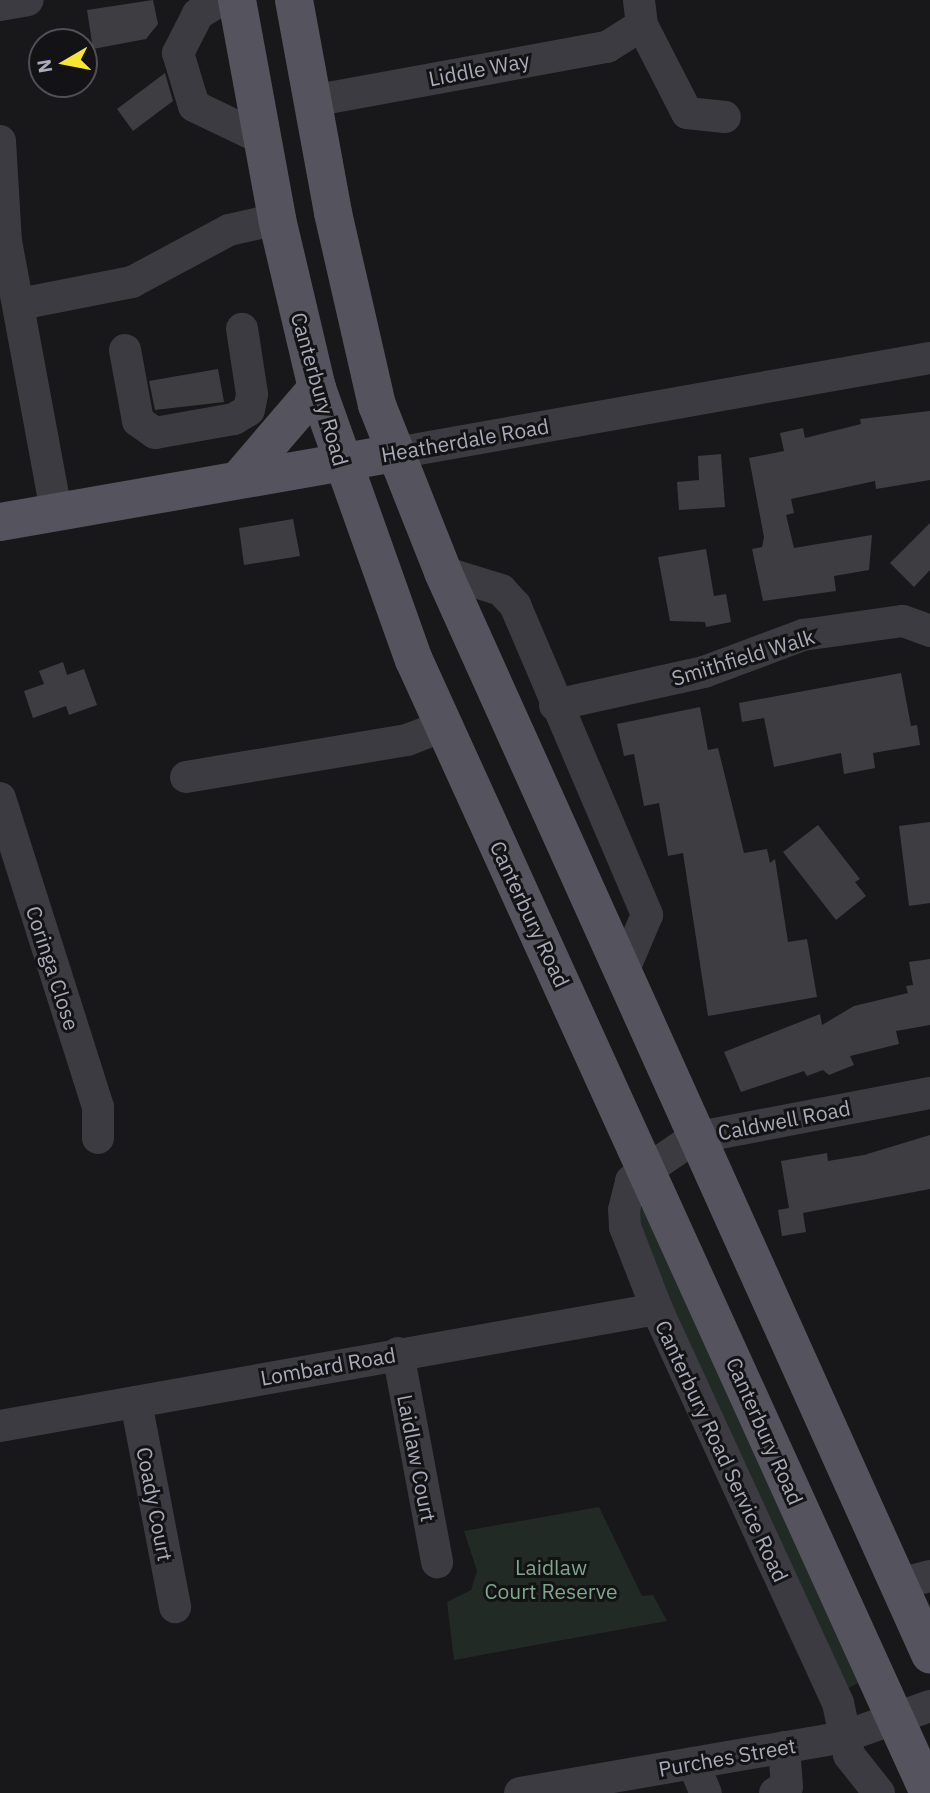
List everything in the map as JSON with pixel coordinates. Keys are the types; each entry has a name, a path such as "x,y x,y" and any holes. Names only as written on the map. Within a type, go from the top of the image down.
{"main road":[{"name":"Canterbury Road","path":"237,0 277,219 317,388 340,461 444,726 929,1793"},
{"path":"294,0 312,101 377,405 443,572 695,1138 915,1580 930,1654"},
{"path":"239,479 317,388"},
{"name":"Heatherdale Road","path":"0,522 396,453"}],"street":[{"path":"0,5 28,0"},
{"path":"221,0 198,15 178,53 194,106 263,139"},
{"name":"Liddle Way","path":"312,101 607,47 641,13 687,113 725,117"},
{"path":"0,141 6,241 20,303 56,511"},
{"path":"20,303 132,282 229,230 277,219"},
{"path":"125,350 138,421 155,433 234,419 248,410 252,394 242,330"},
{"name":"Heatherdale Road","path":"396,453 930,358"},
{"path":"443,572 501,590 515,606 555,705 647,915 622,974"},
{"name":"Smithfield Walk","path":"555,705 704,672 803,635 903,621 930,631"},
{"path":"186,777 407,740 444,726"},
{"name":"Coringa Close","path":"0,798 5,836 98,1107 98,1138"},
{"name":"Caldwell Road","path":"646,1167 695,1138 930,1093"},
{"name":"Canterbury Road Service Road","path":"646,1167 625,1196 625,1227 657,1309 838,1703 843,1737"},
{"name":"Lombard Road","path":"0,1426 657,1309"},
{"name":"Laidlaw Court","path":"398,1353 437,1562"},
{"name":"Coady Court","path":"136,1402 175,1607"},
{"name":"Purches Street","path":"520,1793 843,1737 930,1706"},
{"path":"843,1737 849,1755 879,1793"},
{"path":"775,1793 787,1787 785,1747"},
{"path":"693,1763 706,1793"}],"green space":[{"path":"644,1208 858,1683 847,1689 637,1238 636,1210"},
{"name":"Laidlaw Court Reserve","path":"599,1507 642,1596 653,1595 667,1621 454,1660 447,1602 471,1590 477,1571 464,1531"}],"building":[{"path":"153,0 158,24 146,39 98,48 98,28 90,28 87,10"},
{"path":"165,73 173,101 133,131 117,109"},
{"path":"218,369 224,402 155,410 149,381"},
{"path":"930,411 930,480 876,489 875,481 791,499 794,513 786,515 794,548 872,535 869,570 834,576 836,591 763,601 752,549 762,547 764,537 749,458 784,451 780,433 803,428 805,438 861,424 860,419"},
{"path":"721,454 725,507 679,510 677,482 699,480 698,456"},
{"path":"293,519 300,556 244,565 239,528"},
{"path":"930,523 930,570 914,587 890,563"},
{"path":"706,549 714,596 726,594 731,622 706,627 705,622 670,621 658,557"},
{"path":"63,662 67,675 84,669 97,705 69,715 66,706 33,718 24,691 44,684 39,671"},
{"path":"901,673 911,726 917,725 920,745 873,753 875,768 844,774 841,753 774,767 764,718 742,722 739,703"},
{"path":"700,707 708,750 718,748 744,853 767,849 770,863 775,859 788,942 807,939 817,997 708,1016 683,853 668,856 659,803 644,806 634,754 624,756 617,724"},
{"path":"930,822 930,903 909,906 899,826"},
{"path":"818,825 860,879 855,882 866,896 836,920 783,852"},
{"path":"930,959 930,1025 896,1031 899,1044 850,1056 854,1065 829,1075 823,1070 807,1076 804,1071 741,1092 724,1052 820,1014 822,1025 854,1006 908,993 906,986 913,985 909,962"},
{"path":"930,1135 930,1189 803,1213 806,1232 782,1236 778,1210 789,1208 781,1161 827,1153 828,1161 864,1155"}]}
